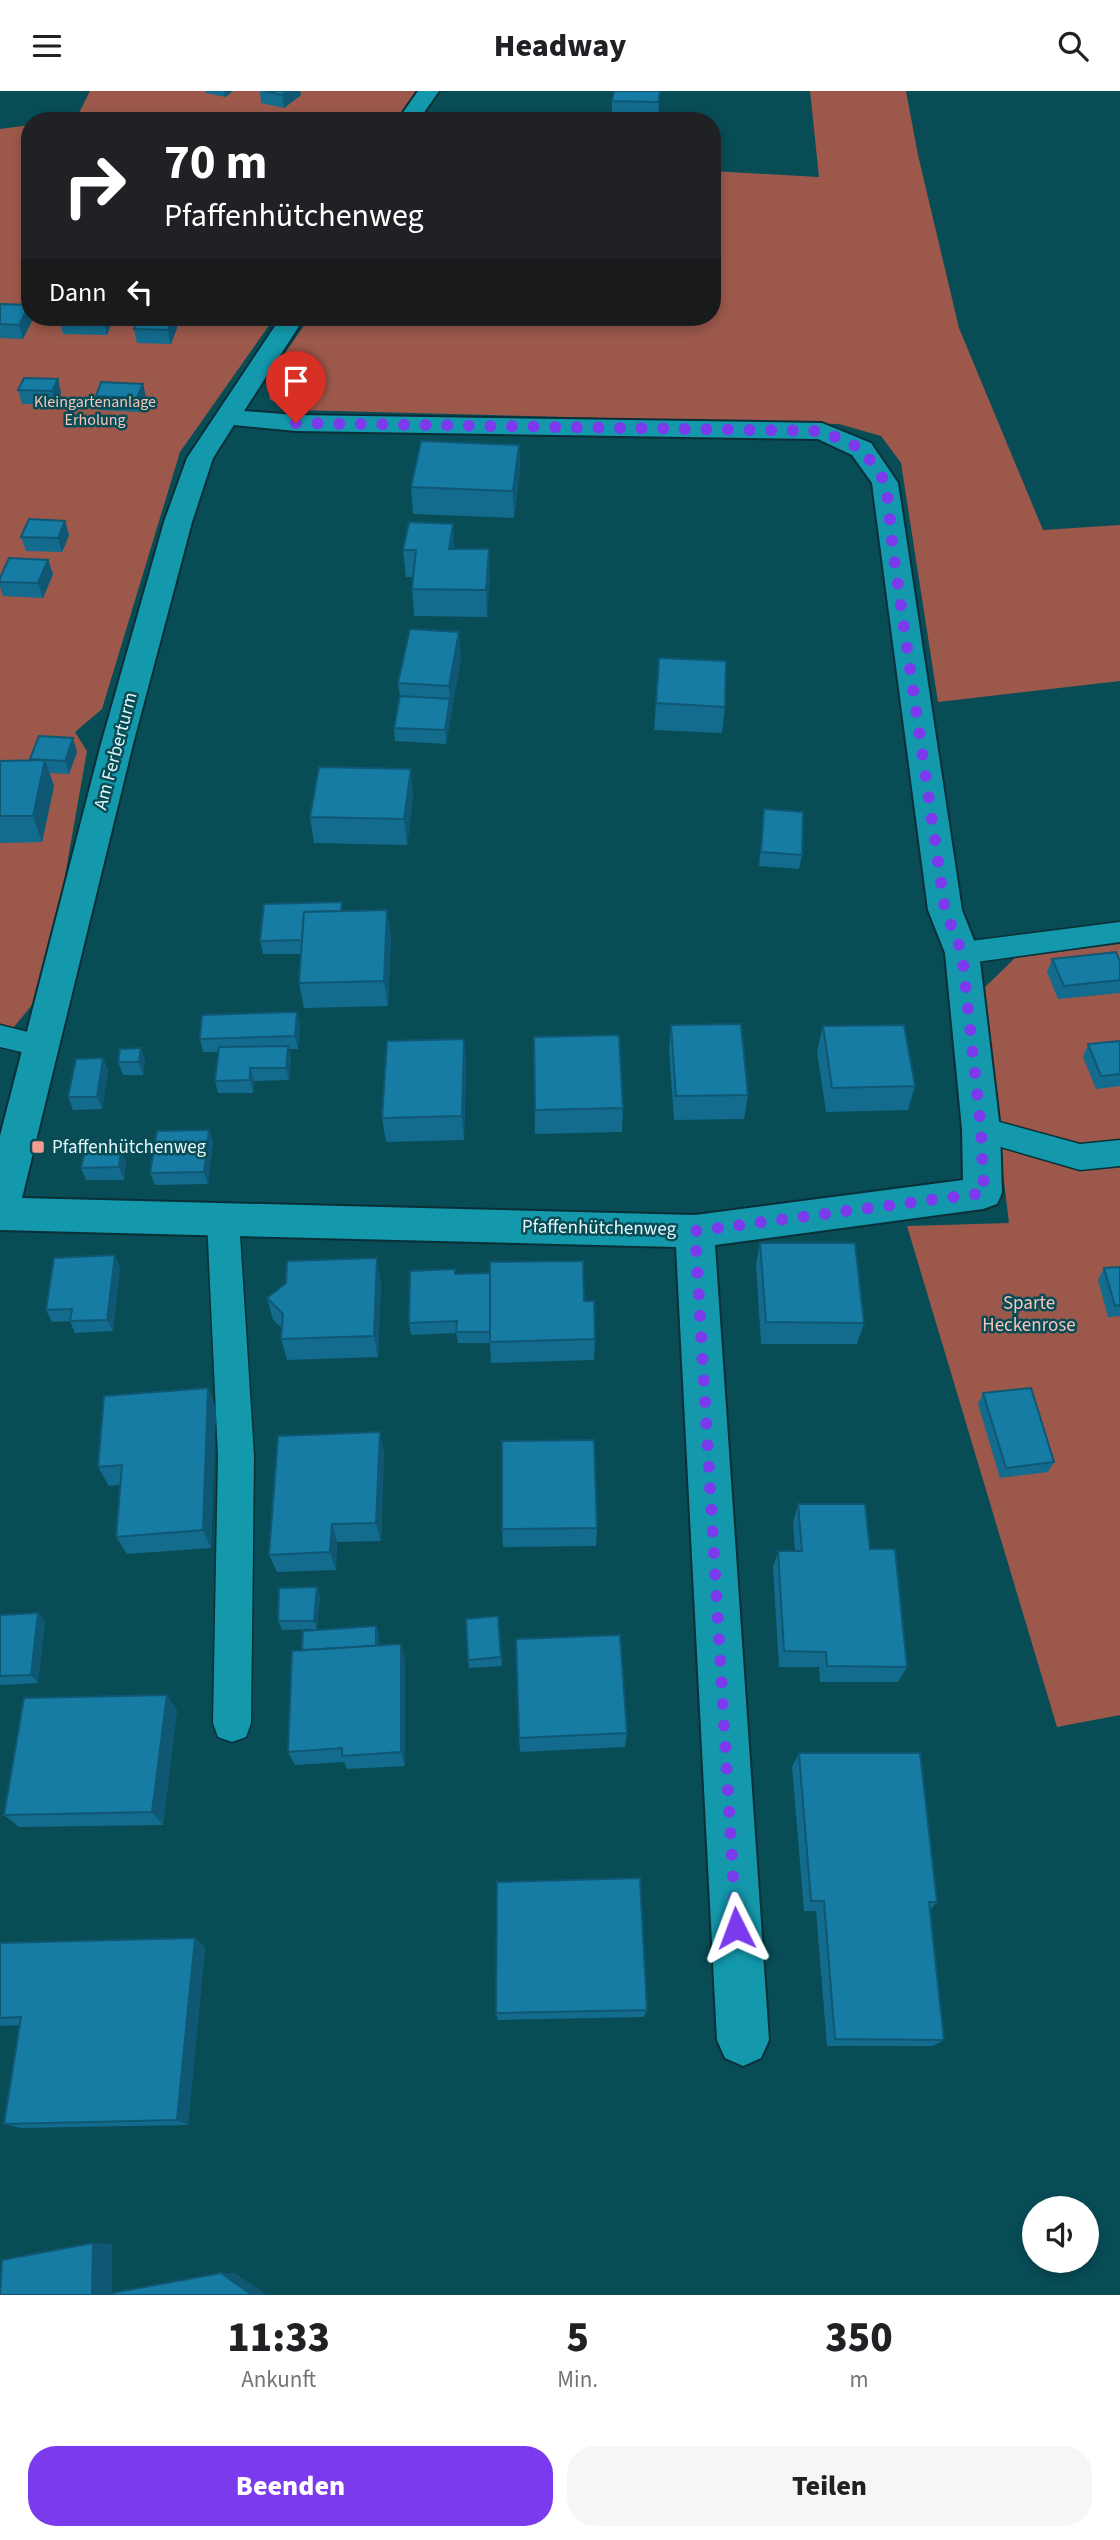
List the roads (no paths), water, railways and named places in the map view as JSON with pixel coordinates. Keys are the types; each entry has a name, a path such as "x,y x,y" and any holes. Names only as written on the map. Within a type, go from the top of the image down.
{"street":[{"path":"414,112 429,91"},
{"name":"Am Ferberturm","path":"0,1212 117,744 178,522 200,458 287,326"},
{"name":"Pfaffenhütchenweg","path":"0,1212 695,1231 984,1193 981,1129 962,953 945,910 893,551 886,483 862,449 822,431 296,423 226,417"},
{"name":"Pfaffenhütchenweg","path":"695,1231 743,2040"}],"lane":[{"path":"962,953 1120,932"},
{"path":"0,1036 42,1046"},
{"path":"981,1129 1080,1157 1120,1153"},
{"path":"223,1219 236,1456 232,1723"}],"place":[{"name":"Pfaffenhütchenweg","path":"38,1147"}],"park label":[{"name":"Kleingartenanlage Erholung","path":"95,411"},
{"name":"Sparte Heckenrose","path":"1029,1314"}]}
